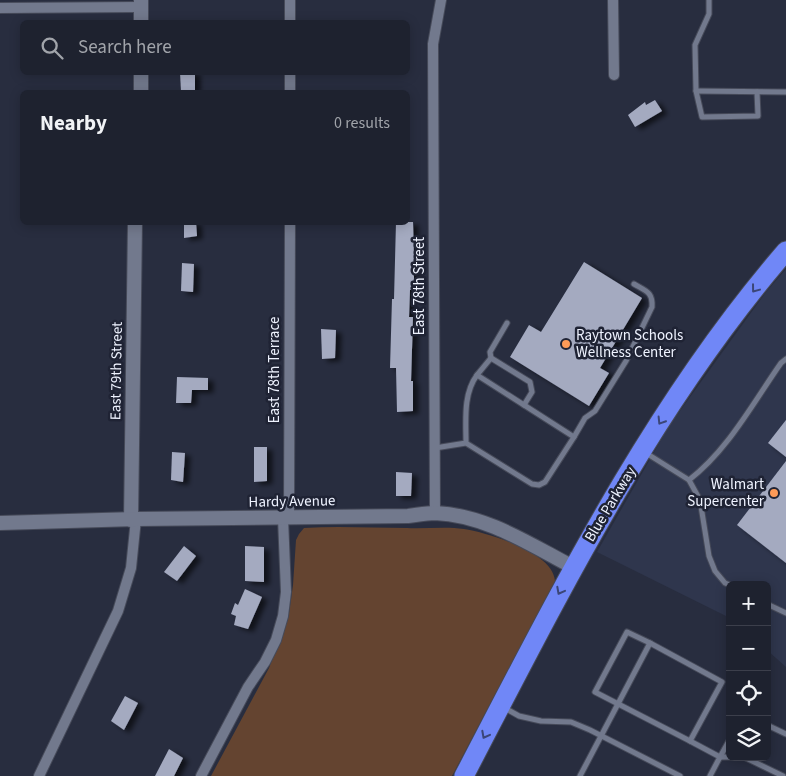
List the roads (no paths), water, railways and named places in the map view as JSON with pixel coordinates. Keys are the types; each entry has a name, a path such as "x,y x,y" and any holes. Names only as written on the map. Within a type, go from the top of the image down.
{"highway":[{"name":"Blue Parkway","path":"464,776 573,567 642,451 679,393 721,334 786,251"}],"street":[{"path":"290,0 290,20"},
{"name":"East 78th Street","path":"435,513 433,44 441,0"},
{"path":"613,0 614,75"},
{"path":"0,8 141,3 141,20"},
{"path":"141,75 141,90"},
{"path":"290,75 290,90"},
{"name":"East 79th Street","path":"39,776 118,610 131,568 135,225"},
{"name":"East 78th Terrace","path":"201,776 248,687 265,662 276,640 286,592 290,225"},
{"name":"Hardy Avenue","path":"0,523 408,516 435,513 464,517 496,526 573,567"}],"lane":[{"path":"709,0 710,14 695,45 696,91 702,117 758,116 757,92"},
{"path":"696,91 786,92"},
{"path":"434,448 466,443 532,484 539,485 546,482 585,418 595,411 626,361 652,307 653,299 650,294 634,284"},
{"path":"507,323 490,352 491,358 530,382 532,392 524,405"},
{"path":"466,443 466,405 471,384 491,358"},
{"path":"689,480 706,467 720,452 781,363 786,359"},
{"path":"477,375 574,437"},
{"path":"642,451 689,480 700,500 708,556 715,571 726,583"},
{"path":"771,606 786,613"},
{"path":"690,741 722,682 627,632 594,692 720,757 744,758 783,776"},
{"path":"580,776 650,643"},
{"path":"501,705 519,716 541,721 570,722 601,735 680,776"},
{"path":"771,727 786,734"},
{"path":"710,776 726,746"}],"place":[{"name":"Raytown Schools Wellness Center","path":"566,344"},
{"name":"Walmart Supercenter","path":"774,493"}]}
